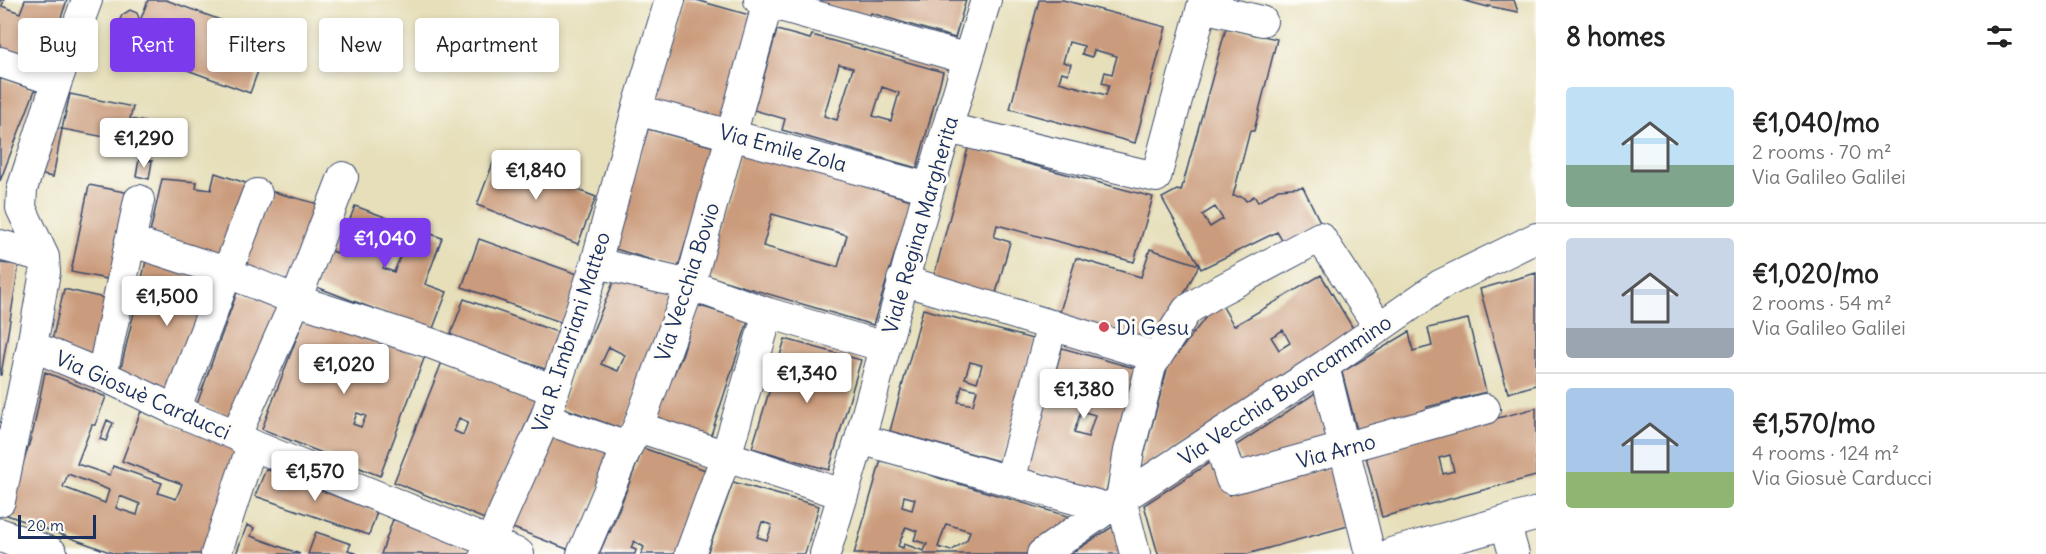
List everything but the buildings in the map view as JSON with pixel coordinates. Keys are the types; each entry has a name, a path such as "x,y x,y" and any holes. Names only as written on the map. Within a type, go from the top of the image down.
{"main road":[{"path":"1390,554 1521,518"},
{"path":"0,535 51,554"}],"street":[{"path":"0,501 45,272 44,257 23,215 21,199 24,182 57,81 87,0"},
{"name":"Via R. Imbriani Matteo","path":"487,548 545,419 596,263 637,110 670,0"},
{"name":"Viale Regina Margherita","path":"825,554 860,439 929,188 986,0"},
{"path":"764,1 968,59"},
{"name":"Via Vecchia Bovio","path":"582,554 632,437 690,285 764,1"},
{"path":"947,128 1156,177 1202,7 1262,21"},
{"path":"0,62 57,81"},
{"name":"Via Emile Zola","path":"637,110 929,188"},
{"path":"216,554 244,440 343,177"},
{"path":"175,410 257,194"},
{"path":"102,375 140,200"},
{"path":"1135,554 1114,504 1151,366 1187,310 1211,294 1320,237 1380,327"},
{"name":"Via Vecchia Buoncammino","path":"1041,554 1324,366 1440,285 1536,238"},
{"path":"130,240 226,272 296,300 430,343 554,390"},
{"path":"0,245 44,257"},
{"path":"596,263 690,285 768,312 885,347"},
{"path":"903,280 1156,357"},
{"path":"690,554 726,456 768,312"},
{"path":"1010,480 1052,326"},
{"name":"Via Giosuè Carducci","path":"32,346 102,375 175,410 487,548 519,554"},
{"path":"1324,366 1345,449 1390,554"},
{"name":"Via Arno","path":"1217,436 1230,479 1485,409"},
{"path":"545,419 726,456 842,494"},
{"path":"860,439 1010,480 1114,504"},
{"path":"1514,554 1521,518"}],"place":[{"name":"Di Gesu","path":"1104,327"}]}
